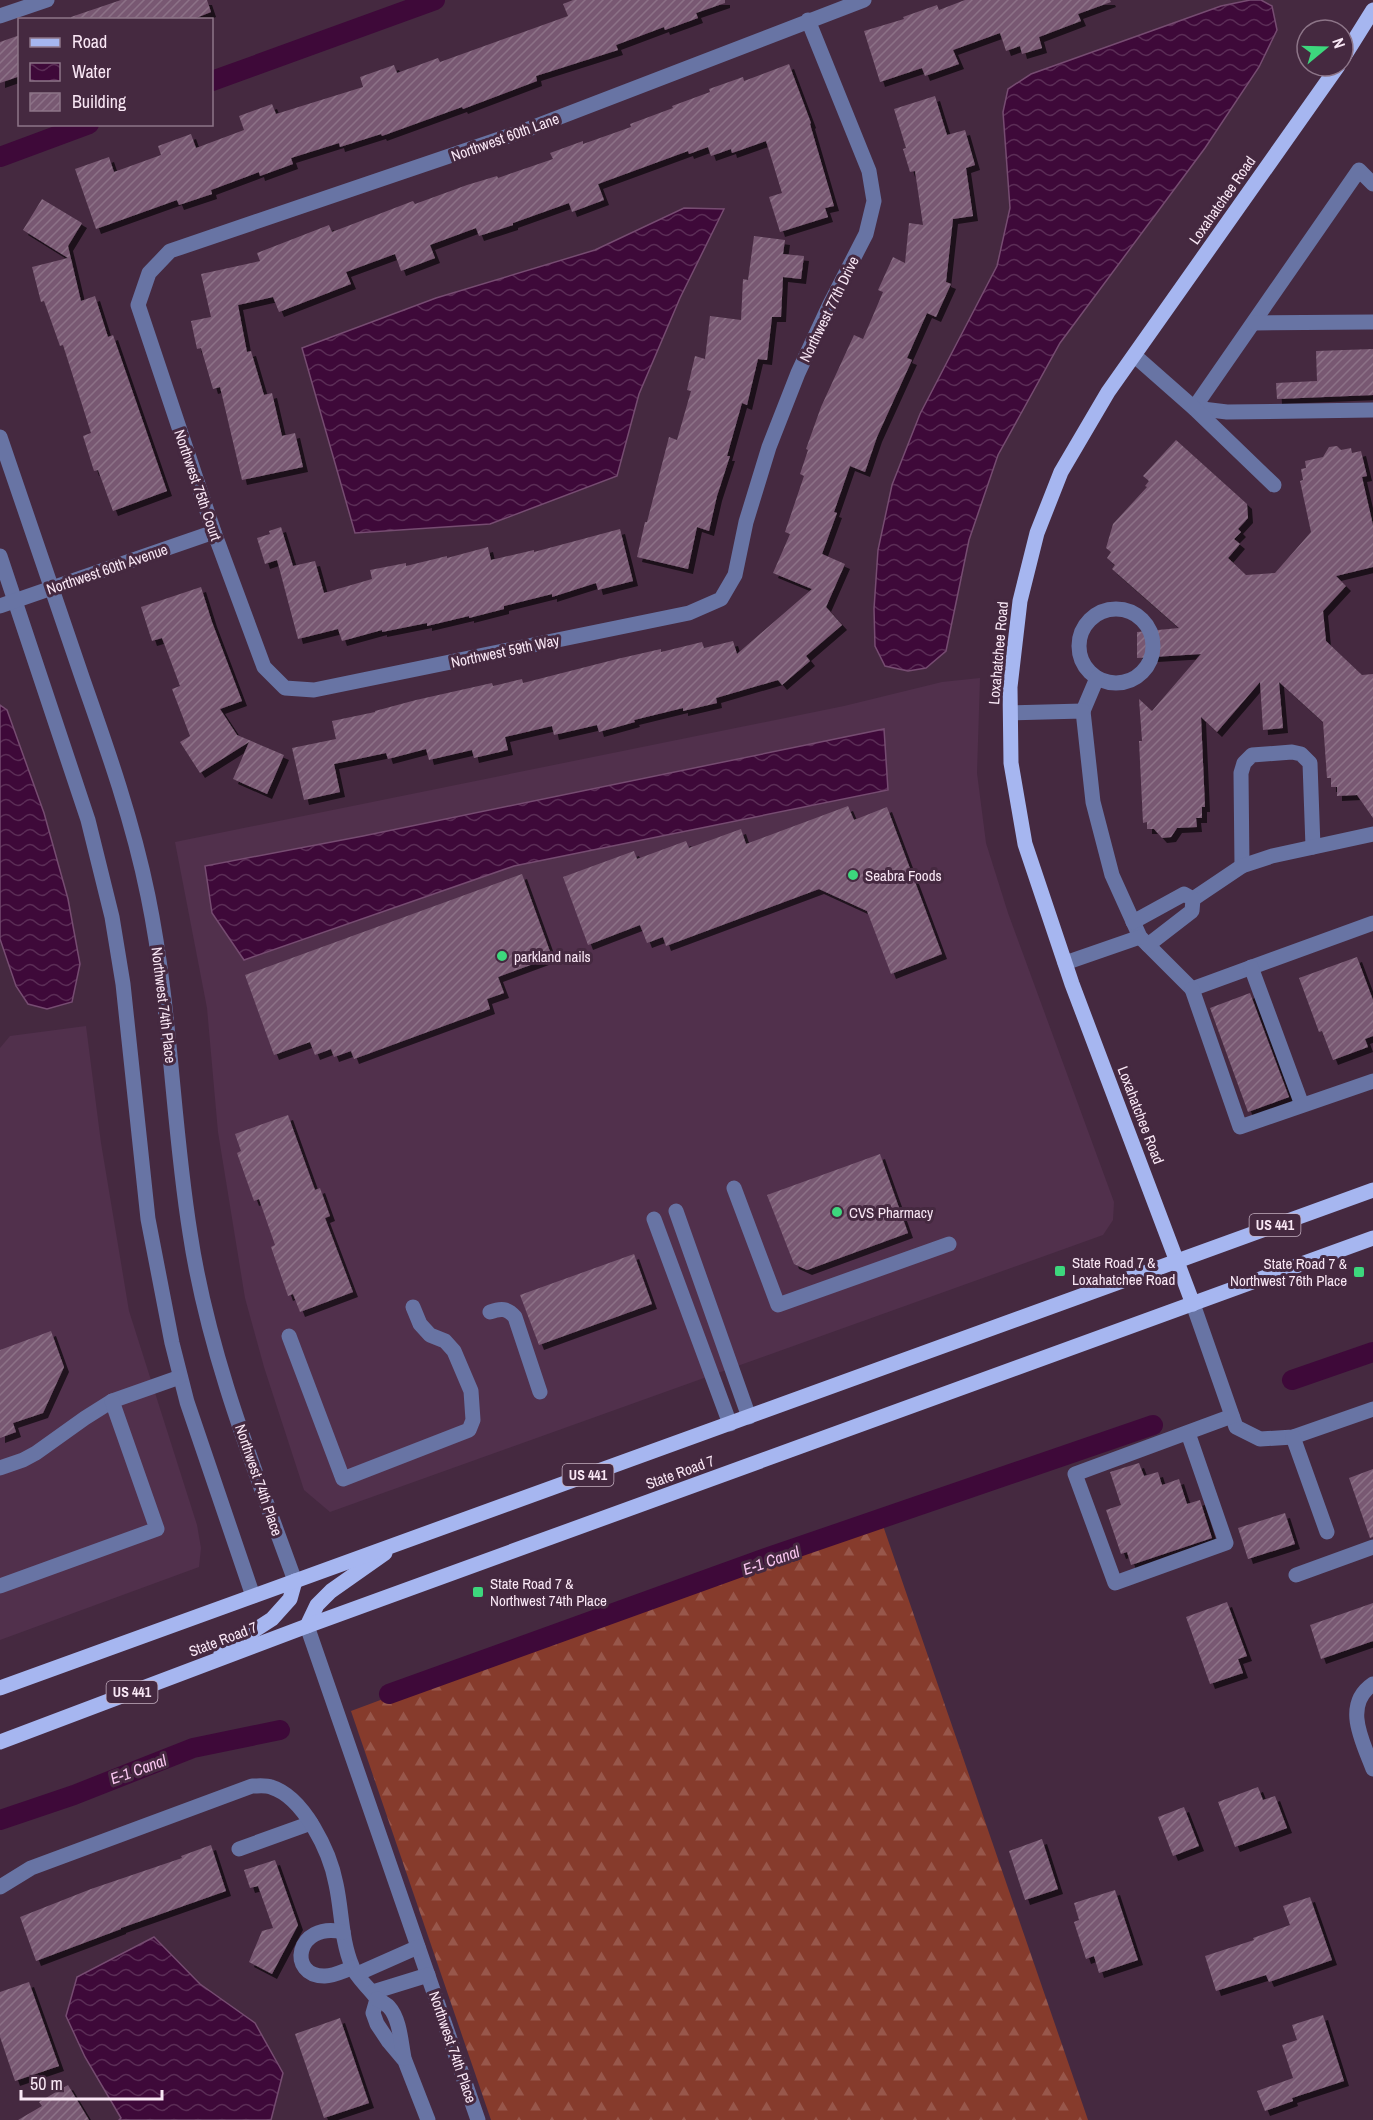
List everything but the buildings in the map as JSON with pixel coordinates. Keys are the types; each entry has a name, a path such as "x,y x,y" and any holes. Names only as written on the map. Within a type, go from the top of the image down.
{"main road":[{"path":"1355,39 1373,10"},
{"name":"Loxahatchee Road","path":"1193,1304 1065,963 1025,844 1011,763 1010,687 1020,601 1037,533 1062,472 1108,392 1330,78"},
{"name":"State Road 7","path":"0,1688 1373,1190"},
{"name":"State Road 7","path":"0,1742 307,1626 1373,1238"},
{"path":"307,1626 317,1605 332,1591 402,1542"},
{"path":"196,1669 272,1619 290,1599 295,1581"}],"street":[{"path":"0,16 47,0"},
{"name":"Northwest 60th Lane","path":"149,273 170,251 526,130 864,0"},
{"name":"Northwest 77th Drive","path":"721,599 735,575 746,522 768,447 798,373 866,234 874,201 869,171 808,20"},
{"path":"1194,408 1359,170 1373,184"},
{"name":"Northwest 75th Court","path":"149,273 138,305 214,532 264,667 285,688"},
{"path":"1254,323 1373,322"},
{"path":"1135,356 1194,408 1274,485"},
{"path":"1194,408 1227,412 1373,410"},
{"name":"Northwest 74th Place","path":"0,438 114,769 133,833 148,897 165,1000 190,1234 204,1302 238,1420 295,1581"},
{"name":"Northwest 60th Avenue","path":"0,606 214,532"},
{"path":"0,556 88,820 112,917 124,995 148,1218 159,1282 187,1402 253,1596"},
{"name":"Northwest 59th Way","path":"285,688 314,690 689,613 721,599"},
{"path":"1107,610 1132,613 1149,629 1153,641 1153,653 1149,664 1142,673 1126,682 1108,682 1097,678 1088,670 1081,653 1082,635 1087,624 1096,615 1107,610"},
{"path":"1097,678 1083,711 1093,802 1112,875 1144,941 1192,989 1240,1127 1373,1081"},
{"path":"1011,713 1083,711"},
{"path":"1242,866 1241,773 1244,763 1252,755 1292,752 1301,754 1310,764 1313,847"},
{"path":"1193,899 1242,866 1272,856 1373,834"},
{"path":"1133,922 1184,894 1193,899"},
{"path":"1065,963 1144,941 1192,911 1193,899"},
{"path":"1192,989 1373,923"},
{"path":"1251,967 1302,1105"},
{"path":"734,1188 778,1305 949,1244"},
{"path":"676,1211 749,1418"},
{"path":"654,1219 730,1424"},
{"path":"1193,1304 1236,1427 1260,1439 1293,1437 1373,1409"},
{"path":"289,1336 343,1479 469,1430 473,1420 471,1391 454,1351 445,1341 430,1335 420,1324 413,1307"},
{"path":"490,1312 500,1308 509,1310 514,1317 540,1392"},
{"path":"0,1468 36,1453 112,1401 180,1377"},
{"path":"0,1586 158,1529 112,1401"},
{"path":"1188,1433 1227,1544 1115,1583 1075,1474 1232,1416"},
{"path":"1293,1437 1327,1532"},
{"path":"1296,1575 1373,1547"},
{"name":"Northwest 74th Place","path":"307,1626 478,2120"},
{"path":"1373,1684 1358,1701 1355,1718 1373,1769"},
{"path":"0,1887 31,1868 252,1786 270,1786 287,1794 311,1823 319,1837 336,1882 343,1932 355,1971 375,1996 391,2010 397,2023 405,2061 428,2120"},
{"path":"239,1849 311,1823"},
{"path":"343,1932 325,1930 315,1933 306,1941 301,1950 304,1968 318,1976 334,1975 355,1971 418,1947"},
{"name":"Northwest 74th Place","path":"375,1996 428,1975"}],"shaded area":[{"path":"980,678 977,773 986,843 1008,913 1114,1202 1113,1220 1103,1235 330,1512 304,1490 264,1367 245,1298 218,1132 207,1008 175,842 844,706 942,682"},
{"path":"86,1026 101,1143 129,1311 197,1525 201,1548 199,1567 0,1640 0,1048 10,1036"}],"green space":[{"path":"879,1514 1088,2120 491,2120 351,1711"}],"water":[{"path":"1261,0 1272,6 1277,30 1259,67 1205,148 1060,343 998,455 969,540 946,651 926,668 908,671 885,666 875,646 874,609 878,550 892,485 920,414 997,266 1010,208 1003,112 1008,89 1031,74 1221,6"},
{"path":"684,208 724,209 680,298 639,394 617,476 490,524 355,533 302,348 436,298 595,250"},
{"path":"0,705 7,710 44,813 68,899 80,964 72,1002 47,1009 28,1004 16,986 0,939"},
{"path":"884,729 888,790 514,866 244,960 212,913 205,866 363,836"},
{"path":"154,1937 200,1984 255,2023 283,2073 271,2120 119,2120 121,2118 85,2057 66,2016 77,1977"}],"waterway":[{"path":"213,81 435,0"},
{"path":"0,157 84,126"},
{"name":"E-1 Canal","path":"1292,1380 1373,1352"},
{"name":"E-1 Canal","path":"389,1694 766,1558 1153,1425"},
{"name":"E-1 Canal","path":"0,1820 74,1795 193,1748 280,1730"}],"place":[{"name":"Seabra Foods","path":"853,875"},
{"name":"parkland nails","path":"502,956"},
{"name":"CVS Pharmacy","path":"837,1212"},
{"name":"State Road 7 & Loxahatchee Road","path":"1060,1271"},
{"name":"State Road 7 & Northwest 76th Place","path":"1359,1272"},
{"name":"State Road 7 & Northwest 74th Place","path":"478,1592"}]}
